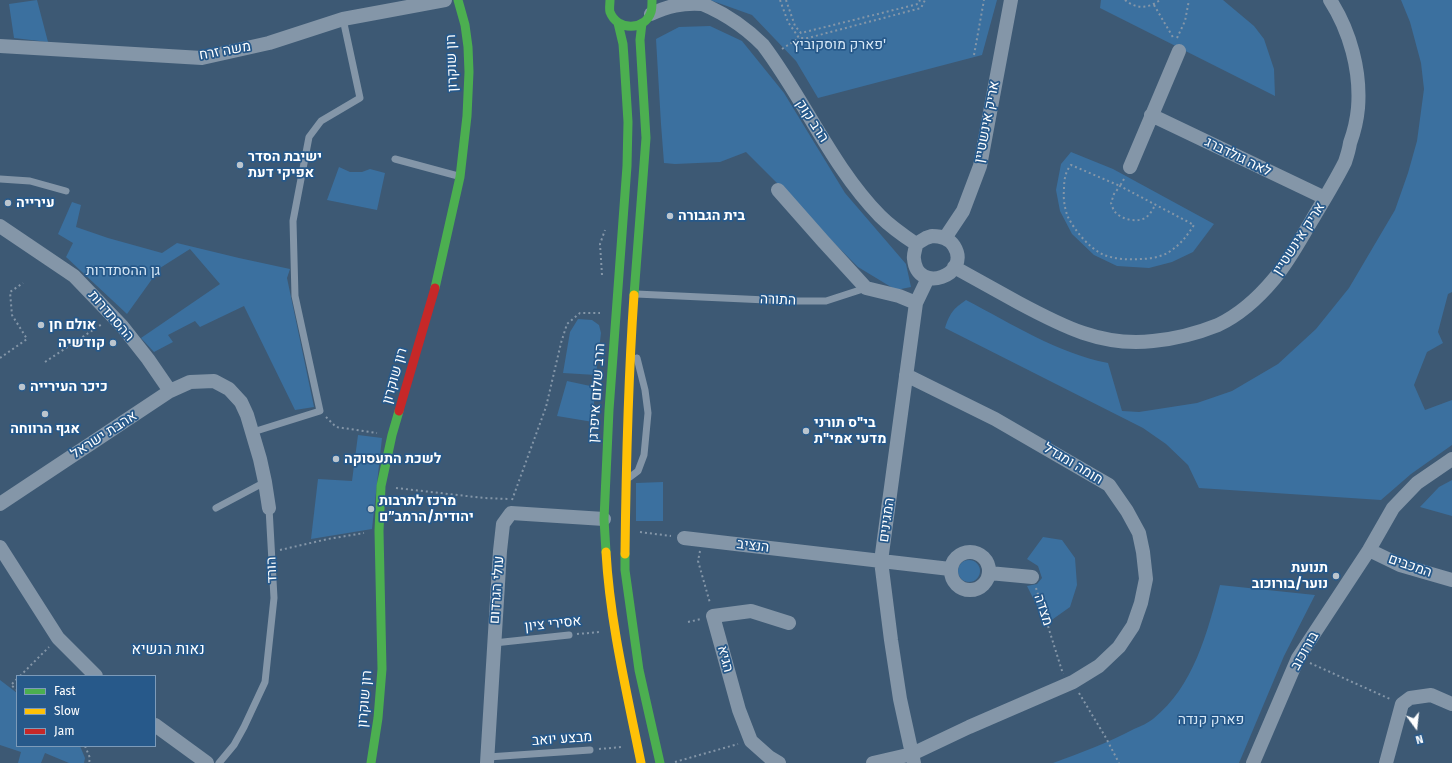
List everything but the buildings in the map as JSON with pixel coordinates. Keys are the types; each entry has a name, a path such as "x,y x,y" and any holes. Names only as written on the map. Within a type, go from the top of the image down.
{"main road":[{"name":"רון שוקרון","path":"372,763 378,718 382,669 379,531 381,486 392,435 431,304 460,177 467,116 469,72 467,39 458,0"},
{"name":"הרב שלום איפרגן","path":"610,0 609,8 611,14 618,23 623,44 628,122 625,196 609,410 604,519 607,572 615,630 641,763"},
{"path":"652,0 640,40 646,138 631,344 626,482 625,570 640,670 660,763"},
{"path":"618,23 629,27 639,26 647,19"}],"street":[{"name":"משה זרח","path":"0,46 202,58 269,43 343,19 445,0"},
{"name":"אריק אינשטיין","path":"945,238 963,211 980,166 1011,0"},
{"name":"אריק אינשטיין","path":"954,268 1055,322 1079,333 1107,339 1152,341 1174,338 1218,324 1241,310 1258,296 1274,279 1291,255 1345,161 1353,134 1358,108 1357,75 1353,48 1345,28 1330,0"},
{"name":"הרב קוק","path":"647,19 662,9 678,4 698,2 721,12 748,30 763,45 771,56 811,120 860,193 880,216 901,234 916,244"},
{"path":"1130,167 1179,51"},
{"name":"לאה גולדברג","path":"1151,115 1325,198"},
{"path":"778,190 866,288 899,296 916,303"},
{"name":"ההסתדרות","path":"0,226 74,276 113,316 148,359 170,391"},
{"path":"932,236 945,238 955,248 957,261 954,268 946,276 940,278 928,278 922,274 915,264 914,258 916,244 932,236"},
{"name":"המגינים","path":"913,758 896,669 881,561 916,303 928,278"},
{"name":"חומה ומגדל","path":"906,375 995,419 1109,486 1127,510 1139,532 1146,579 1141,603 1133,626 1119,647 1099,666 1070,683 969,727 913,758"},
{"name":"אהבת ישראל","path":"0,504 170,391 190,382 214,381"},
{"name":"הורד","path":"214,381 229,389 241,402 247,415 253,432 265,482 269,508"},
{"name":"בורוכוב","path":"1255,762 1298,658 1369,550 1393,508 1417,484 1452,459"},
{"path":"511,506 604,519"},
{"name":"עולי הגרדום","path":"487,760 500,551 503,524 511,506"},
{"name":"הנציב","path":"684,538 881,561"},
{"path":"0,547 58,638 95,675"},
{"name":"המכבים","path":"1369,550 1400,565 1452,580"},
{"path":"972,552 978,553 983,557 989,567 989,573 984,584 980,588 967,591 961,589 952,581 950,569 952,563 960,554 972,552"},
{"path":"881,561 950,569"},
{"name":"מצדה","path":"989,573 1032,577"},
{"path":"713,616 750,610 789,623"},
{"name":"הגיא","path":"713,616 739,710 751,741 768,757 780,763"},
{"path":"1386,763 1402,704 1410,698 1431,695 1452,704"},
{"path":"156,726 207,763"},
{"path":"874,763 913,758"}],"lane":[{"path":"253,432 320,411 295,296 293,221 309,137 321,121 360,98 343,19"},
{"path":"394,159 460,177"},
{"path":"0,179 30,181 66,191"},
{"name":"התורה","path":"635,294 788,301 826,301 866,288"},
{"path":"626,482 638,471 641,464 646,438 648,413 640,365 631,344"},
{"path":"216,508 265,482"},
{"name":"הורד","path":"219,763 234,745 265,682 274,598 269,508"},
{"name":"אסירי ציון","path":"494,643 569,635"},
{"name":"מבצע יואב","path":"487,760 590,750"}],"path":[{"path":"780,0 788,22 799,38"},
{"path":"786,0 795,26 801,33 918,4 920,0"},
{"path":"771,56 799,38 808,38 921,8 926,0"},
{"path":"974,55 984,0"},
{"path":"1124,0 1130,5 1138,7 1154,5 1160,0"},
{"path":"1154,5 1175,42 1185,21 1189,0"},
{"path":"1071,165 1120,186 1194,225 1184,240 1169,252 1150,259 1132,260 1116,258 1103,254 1090,246 1068,217 1064,196 1066,170 1071,165"},
{"path":"1130,167 1114,194 1111,203 1115,212 1123,217 1134,220 1145,218 1155,205"},
{"path":"0,358 27,339 12,316 10,292 23,283"},
{"path":"381,486 479,498 511,506 546,407 567,324 580,313 616,313"},
{"path":"45,362 113,316"},
{"path":"320,411 336,427 392,435"},
{"path":"625,530 684,538"},
{"path":"271,552 328,539 379,531"},
{"path":"688,622 713,616 698,561 702,540"},
{"name":"מצדה","path":"1032,577 1070,683 1106,738 1119,763"},
{"name":"אסירי ציון","path":"569,635 615,630"},
{"path":"21,675 58,638"},
{"path":"1298,658 1402,704"},
{"path":"16,680 11,685 16,689"},
{"path":"670,763 751,741"},
{"name":"מבצע יואב","path":"590,750 637,746"},
{"path":"85,747 90,758 89,763"}],"green space":[{"path":"37,0 48,42 14,38 9,4"},
{"name":"פארק מוסקוביץ'","path":"710,0 997,0 982,55 818,98 796,61 752,15"},
{"path":"1101,0 1223,0 1254,26 1264,39 1274,69 1275,96 1100,8"},
{"path":"1401,0 1452,0 1452,292 1448,294 1438,332 1443,343 1427,352 1414,385 1425,410 1452,400 1452,445 1411,474 1381,500 1199,488 1188,465 1166,444 1143,428 945,328 952,312 966,300 1053,345 1108,363 1122,411 1139,412 1197,403 1232,391 1278,364 1316,329 1349,288 1395,210 1408,173 1417,141 1424,89 1421,63 1410,22"},
{"path":"710,26 742,41 784,93 845,193 906,264 911,287 896,290 858,267 746,152 720,162 664,163 656,39 679,27"},
{"path":"1071,152 1113,169 1214,224 1193,252 1172,262 1149,268 1117,266 1094,255 1072,234 1060,211 1056,190 1061,164"},
{"path":"339,167 350,172 362,172 370,169 385,173 377,210 327,200"},
{"name":"גן ההסתדרות","path":"72,202 81,205 76,227 108,238 162,253 177,243 290,269 287,278 314,407 295,410 244,306 200,327 195,321 168,335 173,342 154,352 141,338 220,284 190,249 160,268 127,314 66,257 73,243 58,234"},
{"path":"578,319 592,320 599,325 601,333 596,375 563,373 570,332"},
{"path":"567,381 595,387 593,422 557,416"},
{"path":"358,435 382,438 372,529 311,539 318,479 352,481"},
{"path":"1452,480 1452,516 1420,507 1439,487"},
{"path":"663,482 663,521 636,521 636,483"},
{"path":"1043,537 1062,540 1075,558 1077,585 1070,607 1046,624 1027,586 1037,584 1042,578 1038,566 1027,559"},
{"path":"969,560 977,563 980,571 977,579 969,582 961,579 958,571 961,563"},
{"name":"פארק קנדה","path":"1220,585 1315,595 1284,656 1239,763 1053,763 1084,752 1144,724 1153,719 1167,706 1189,675 1197,658 1210,622"},
{"path":"0,680 16,692 16,747 80,747 85,758 84,763 69,763 45,753 41,763 18,763 21,752 0,745"}],"traffic: fast":[{"path":"435,288 460,177 467,116 469,72 468,47 465,25 458,0"},
{"path":"610,0 610,11 614,18 619,23 631,26 643,23 648,18 651,11 652,0"},
{"path":"606,552 604,519 609,410 627,166 628,122 623,44 618,23"},
{"path":"634,295 646,138 640,40 642,23"},
{"path":"371,763 378,718 382,669 379,531 381,486 392,435 399,411"},
{"path":"625,554 625,570 639,670 660,763"}],"traffic: slow":[{"path":"625,554 630,360 634,295"},
{"path":"606,552 615,632 641,763"}],"traffic: jam":[{"path":"399,411 435,288"}],"place":[{"name":"ישיבת הסדר אפיקי דעת","path":"240,165"},
{"name":"עירייה","path":"8,203"},
{"name":"בית הגבורה","path":"670,216"},
{"name":"אולם חן","path":"41,325"},
{"name":"קודשיה","path":"113,343"},
{"name":"כיכר העירייה","path":"22,387"},
{"name":"אגף הרווחה","path":"45,414"},
{"name":"בי\"ס תורני מדעי אמי\"ת","path":"806,431"},
{"name":"לשכת התעסוקה","path":"336,459"},
{"name":"מרכז לתרבות יהודית/הרמב״ם","path":"371,509"},
{"name":"תנועת נוער/בורוכוב","path":"1336,576"}],"district":[{"name":"נאות הנשיא","path":"168,650"}]}
